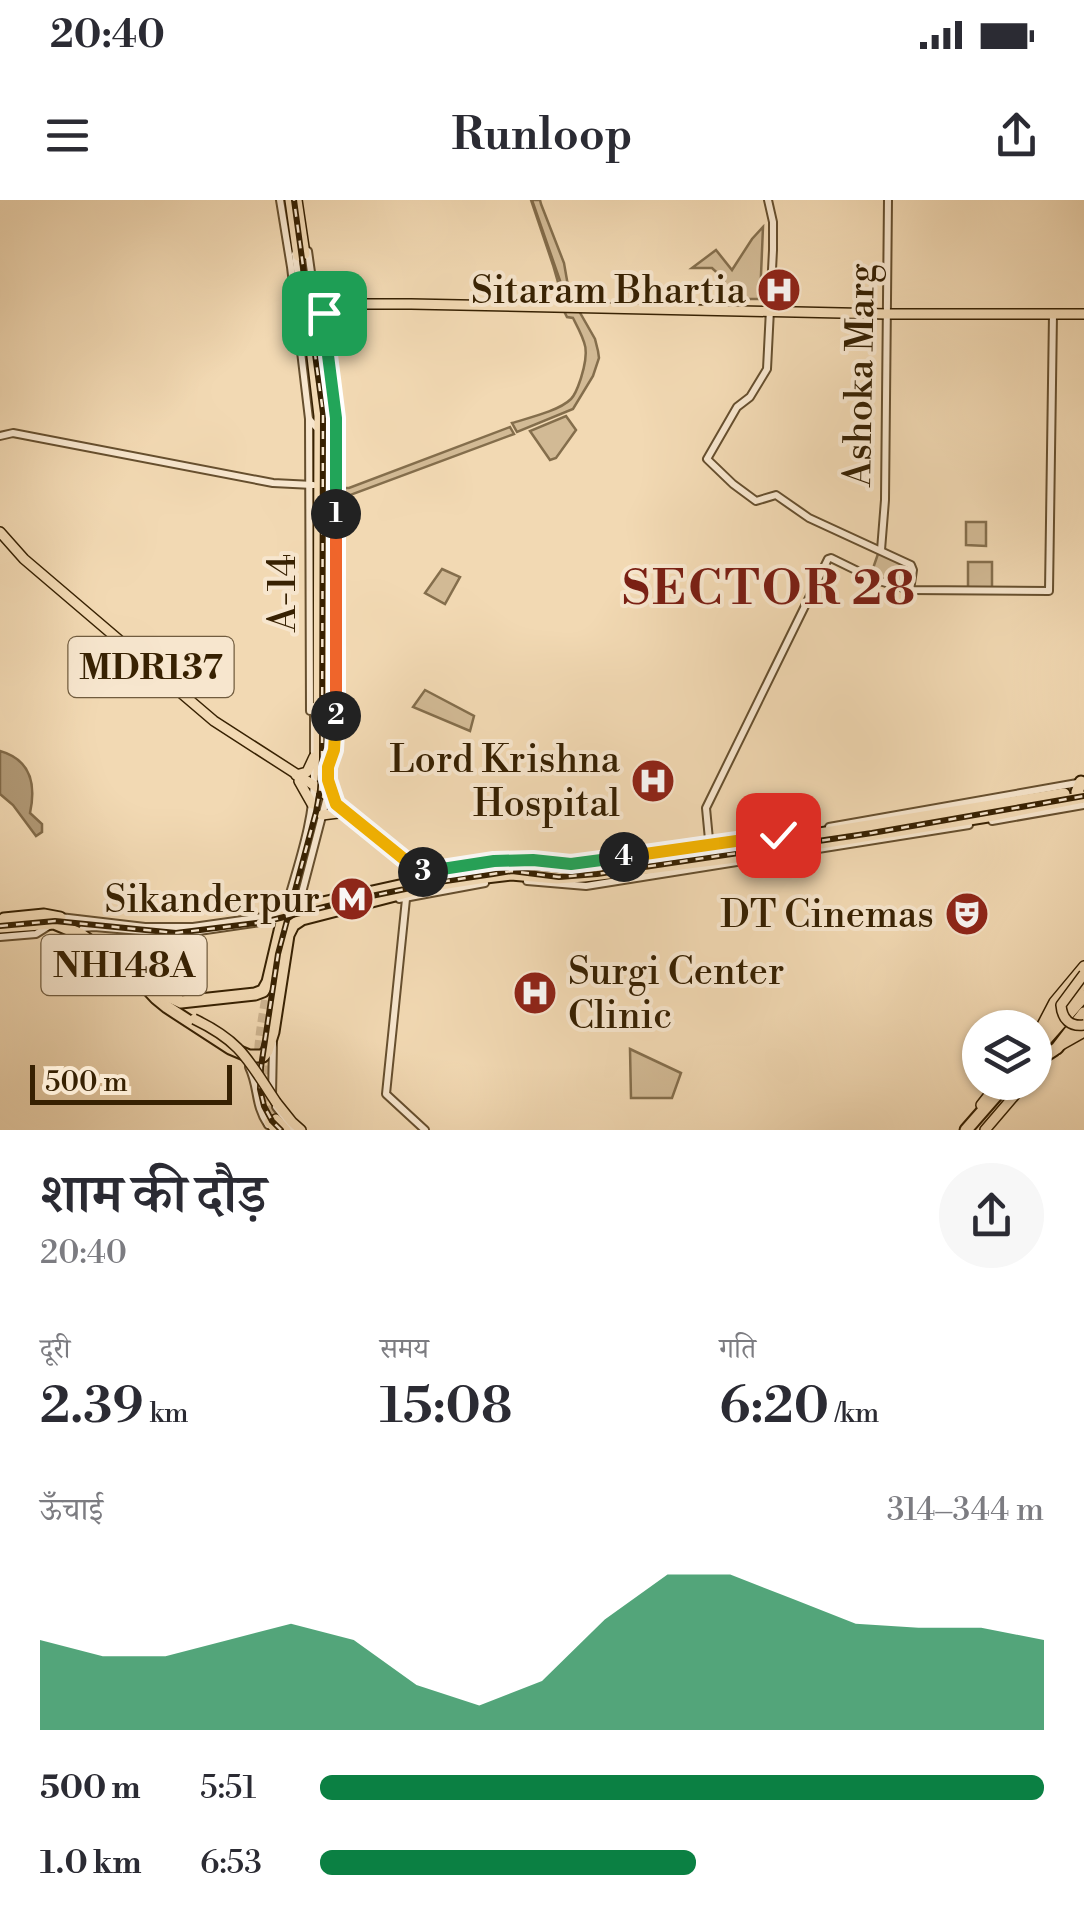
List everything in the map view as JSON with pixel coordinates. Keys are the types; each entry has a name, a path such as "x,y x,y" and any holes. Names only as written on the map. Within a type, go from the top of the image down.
{"highway":[{"path":"987,815 1043,793 1083,793"},
{"path":"283,917 511,874 557,878 631,875 710,848 987,815 1083,793"},
{"path":"409,891 440,877 507,866 564,872 776,853 915,832 954,818"},
{"name":"NH148A","path":"0,920 44,914 55,920"},
{"path":"230,1048 249,1056 263,1056 273,1032 288,935 300,915"},
{"name":"NH148A","path":"0,920 55,920 84,927 126,958 164,994 191,1003 263,991 283,917"},
{"name":"NH148A","path":"84,927 156,998 230,1048"},
{"path":"1052,1019 1084,982"},
{"path":"1052,1039 1084,996"},
{"path":"1052,1044 1084,1010"},
{"path":"1052,1051 1084,1010"},
{"path":"963,1130 991,1100"},
{"path":"976,1130 1002,1100"}],"main road":[{"path":"291,200 295,260"},
{"path":"313,286 320,298 332,305"},
{"path":"318,323 320,312 332,305"},
{"path":"302,306 1084,314"},
{"path":"315,347 326,422 324,493 317,493"},
{"path":"317,493 325,591 330,600 322,679"},
{"path":"317,493 314,629 318,642"},
{"name":"MDR137","path":"0,536 21,562 216,728 298,778 318,775 328,807"},
{"path":"316,566 322,679 318,775 328,807 415,874 409,891"},
{"path":"312,807 298,778 318,775"},
{"path":"1026,815 1083,793"},
{"path":"121,958 159,994 239,1047 298,1130"},
{"path":"1050,1010 1084,966"},
{"path":"1084,974 1061,1005 1067,1022 1084,1029"},
{"path":"255,994 270,997 276,1006"},
{"path":"204,1029 201,1015 206,1000"},
{"path":"1055,1049 1084,1029"},
{"path":"963,1130 986,1100"},
{"path":"985,1130 1011,1100"},
{"path":"273,1125 286,1130"}],"street":[{"path":"291,200 295,260 315,398 317,493"},
{"path":"2,438 13,433 329,494 329,394 313,286 291,200"},
{"path":"766,200 773,222 766,369 750,397 736,407 707,459 756,502 776,495 810,518 913,568 910,590"},
{"name":"Ashoka Marg","path":"881,550 888,200"},
{"path":"295,260 304,295 312,293 313,286"},
{"name":"A-14","path":"295,260 299,339 317,493 312,709 318,775"},
{"path":"318,775 333,755 336,731 337,446 323,320 332,305"},
{"path":"305,328 309,311 314,312 318,323"},
{"path":"425,1130 386,1094 409,891 494,861 571,864 710,848 706,808 829,558 876,580 910,590 1049,589 1053,314"},
{"path":"310,419 316,427"},
{"path":"84,927 192,932 283,917 318,775 322,679 314,629"},
{"path":"312,709 322,679"},
{"path":"796,836 1022,793 1043,793"},
{"path":"300,915 298,908 328,807 312,807"},
{"path":"915,832 987,815 1026,815"},
{"path":"631,875 776,853"},
{"path":"0,937 36,934 55,920"},
{"path":"273,1032 273,1099 281,1116 298,1130"},
{"path":"230,1048 252,1072 258,1108 273,1125"}],"shaded area":[{"path":"531,200 540,200 564,263 571,303 564,303"},
{"path":"763,227 760,299 725,299 724,279 712,268 692,268 716,250 732,270"},
{"path":"564,311 579,311 595,339 599,358 593,376 573,409 517,432 512,423 559,407 571,399 578,386 585,346 573,318"},
{"path":"566,416 576,430 556,458 550,460 530,431"},
{"path":"510,427 514,434 337,500 338,488 349,488"},
{"path":"966,522 986,522 986,546 966,545"},
{"path":"879,551 915,569 908,588 871,574"},
{"path":"968,562 992,562 992,589 968,588"},
{"path":"442,569 460,577 445,604 425,593"},
{"path":"425,690 474,716 470,731 413,707"},
{"path":"0,751 19,761 29,775 30,813 42,824 42,832 36,836 0,794"},
{"path":"630,1049 681,1073 672,1098 631,1098"}],"waterway":[{"path":"532,200 566,298"}],"tunnel":[{"path":"305,254 309,281"},
{"path":"312,301 318,346"},
{"path":"307,321 311,348"},
{"path":"311,827 318,776"},
{"path":"291,914 316,823"},
{"path":"268,987 258,1073 269,1122"},
{"path":"266,1052 265,1091 276,1119"}],"railway":[{"path":"281,1130 264,1106 261,1067 278,954 316,812 322,759 323,413 294,200"},
{"path":"0,926 55,921 176,933 264,922 439,882 512,871 559,877 597,874 872,833 1084,796"}],"place":[{"name":"Sitaram Bhartia","path":"779,290"},
{"name":"Lord Krishna Hospital","path":"653,781"},
{"name":"Sikanderpur","path":"352,899"},
{"name":"DT Cinemas","path":"967,914"},
{"name":"Surgi Center Clinic","path":"535,993"}],"district":[{"name":"SECTOR 28","path":"770,587"}],"route":[{"path":"324,313 337,432 336,731 328,767 336,804 422,872 494,861 571,864 778,835"}]}
